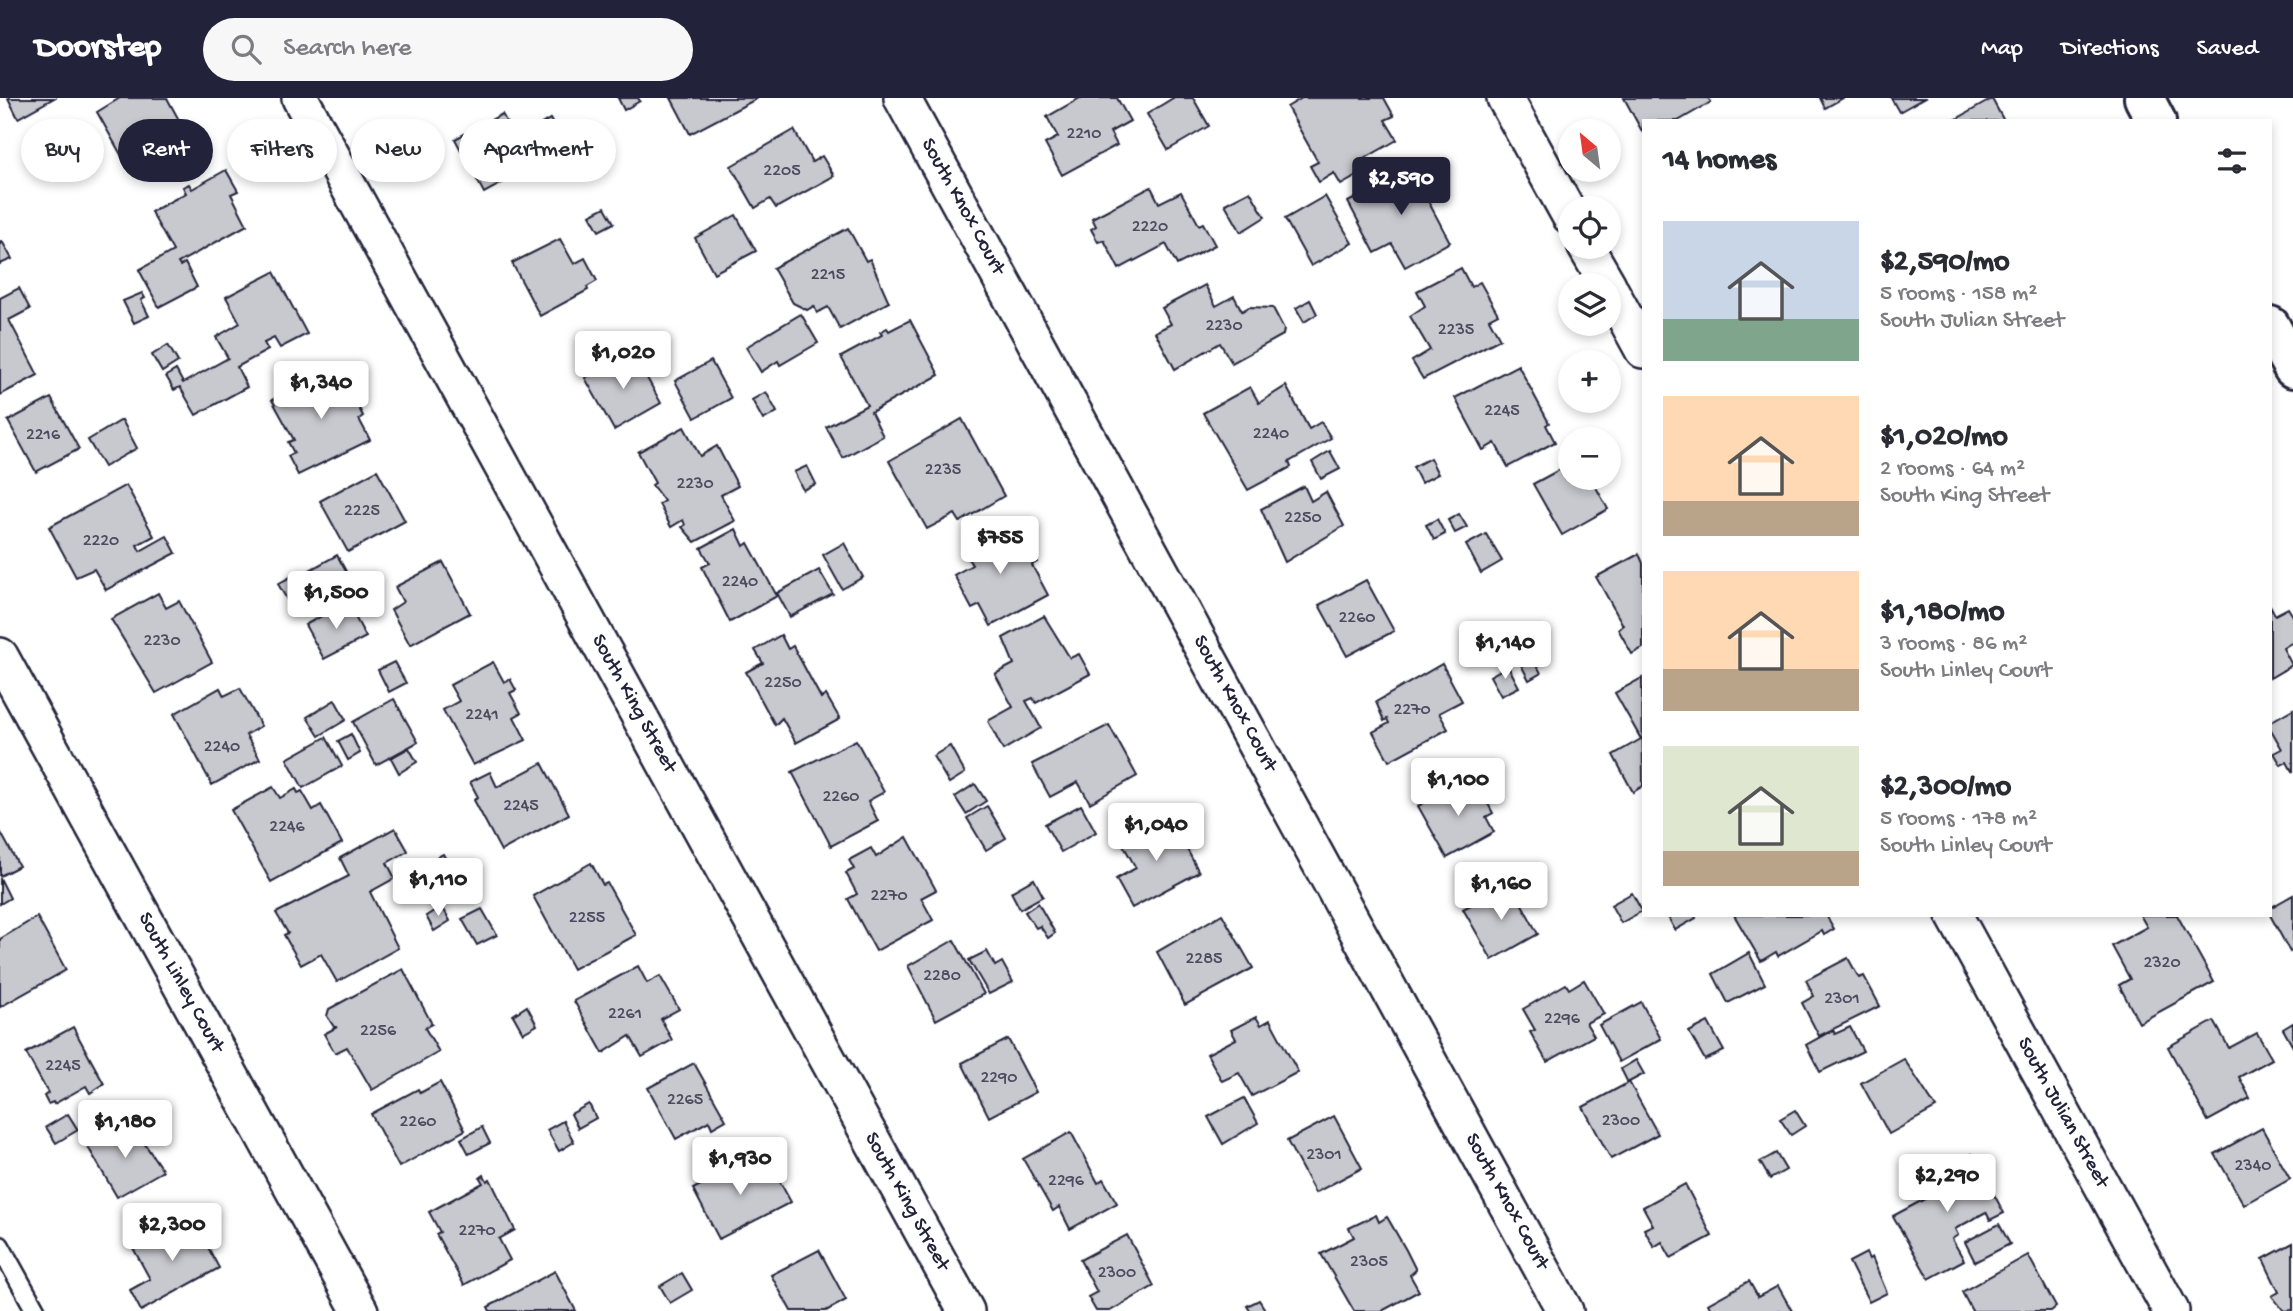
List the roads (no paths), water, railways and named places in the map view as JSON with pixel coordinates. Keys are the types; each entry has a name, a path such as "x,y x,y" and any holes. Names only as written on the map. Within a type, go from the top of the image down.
{"street":[{"name":"South King Street","path":"300,98 966,1311"},
{"name":"South Knox Court","path":"902,98 1566,1311"},
{"path":"1505,98 1559,196"},
{"path":"2144,98 2155,119"},
{"path":"1621,310 1642,348"},
{"path":"2272,330 2293,368"},
{"name":"South Linley Court","path":"0,656 360,1311"},
{"name":"South Julian Street","path":"1955,917 2171,1311"}],"lane":[{"path":"0,1246 36,1311"}]}
